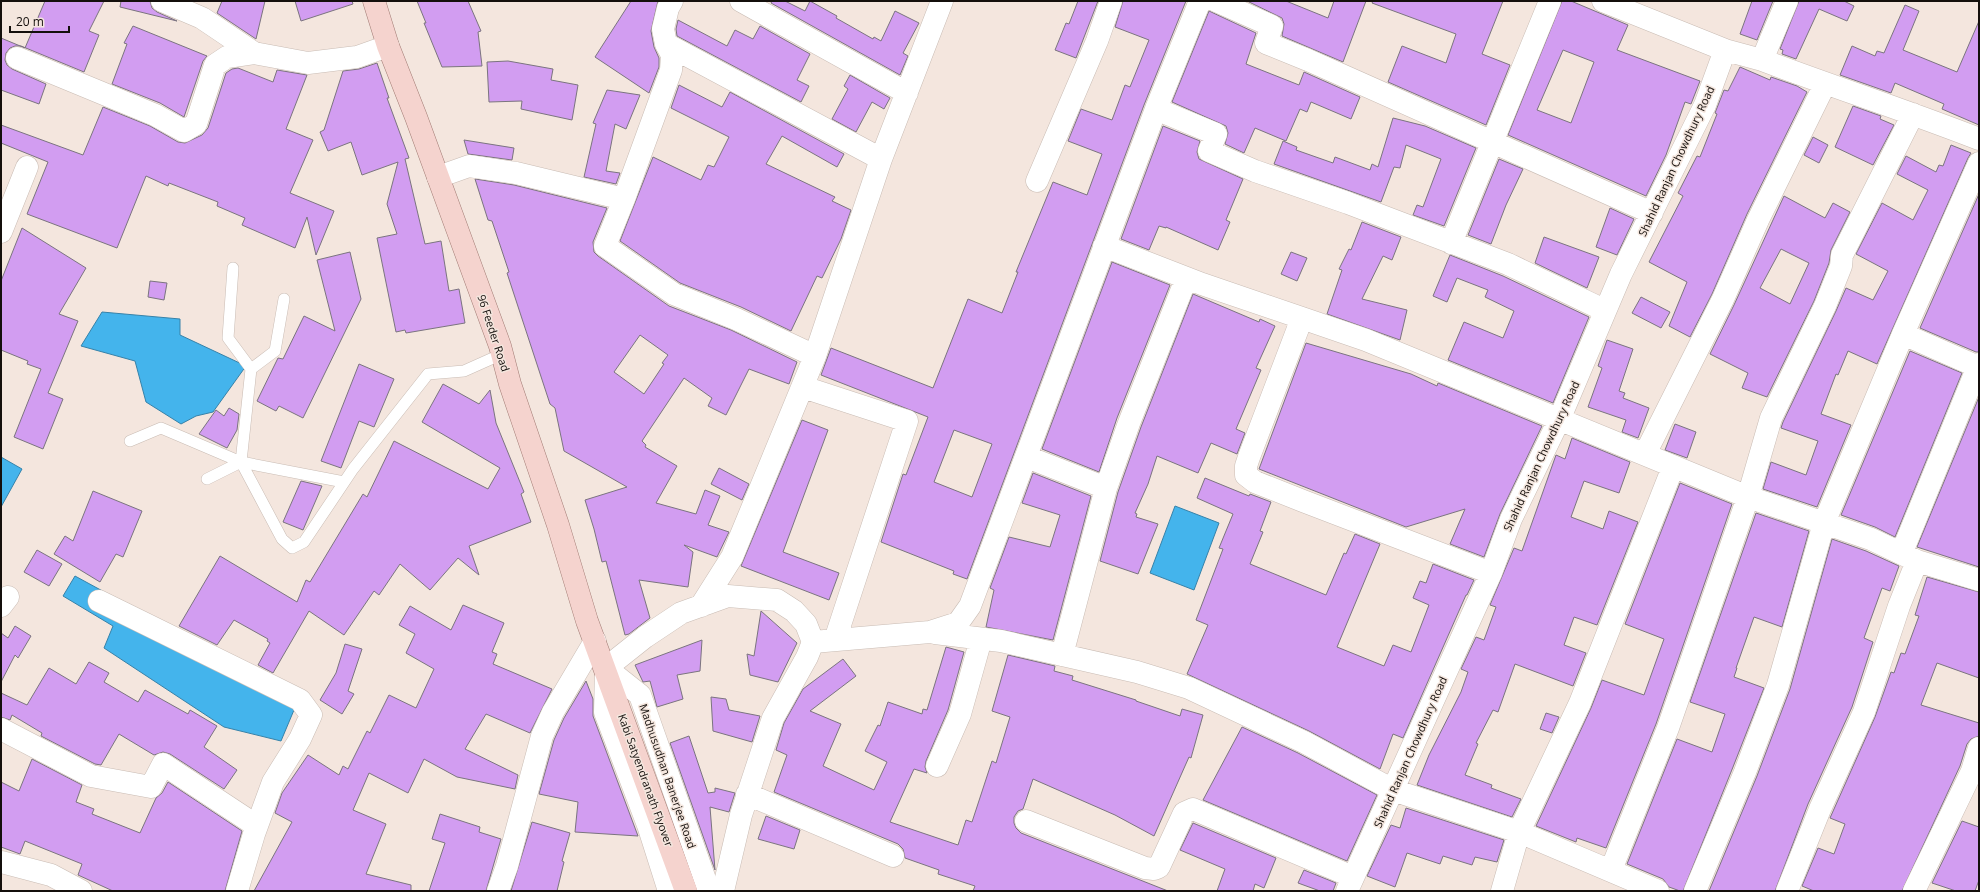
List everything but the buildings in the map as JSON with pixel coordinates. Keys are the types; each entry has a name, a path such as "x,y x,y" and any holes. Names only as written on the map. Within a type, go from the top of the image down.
{"main road":[{"name":"96 Feeder Road","path":"374,1 388,46 438,177 502,354 595,641 606,668"},
{"name":"Kabi Satyendranath Flyover","path":"606,668 686,891"}],"street":[{"path":"162,1 202,18 254,52 308,63 357,57 388,46"},
{"path":"672,1 668,8 663,29 666,44 672,55 670,70 624,199 605,246 674,294 736,319 815,356"},
{"path":"741,1 907,93"},
{"path":"701,606 732,557 815,356 881,159 942,1"},
{"path":"1037,180 1097,41 1111,1"},
{"path":"930,632 958,623 970,606 1156,108 1200,1"},
{"path":"1216,1 1272,26 1266,43 1308,60 1652,213"},
{"path":"1451,243 1550,1"},
{"path":"1603,1 1726,50 1762,60 1824,84 1913,114 1979,139"},
{"path":"1762,60 1787,1"},
{"path":"666,44 881,159"},
{"name":"Shahid Ranjan Chowdhury Road","path":"1350,884 1491,573 1511,519 1559,420 1604,310 1705,105 1726,50"},
{"path":"17,58 155,115 184,132 196,124 215,65 227,57 254,52"},
{"path":"1645,454 1723,299 1758,220 1824,84"},
{"path":"1156,108 1216,134 1209,151 1255,171 1348,203 1508,264 1604,310"},
{"path":"1611,870 1668,728 1748,497 1771,418 1824,306 1841,266 1842,255 1913,114"},
{"path":"1695,891 1745,772 1778,685 1824,523 1903,334 1979,163"},
{"path":"438,177 469,166 516,173 624,199"},
{"path":"1,232 27,167"},
{"path":"1104,246 1186,279 1366,340 1748,497 1824,523 1910,556 1979,580"},
{"path":"1062,655 1106,488 1129,423 1186,279"},
{"path":"1302,318 1249,457 1246,466 1246,475 1255,482 1491,573"},
{"path":"1787,891 1820,809 1864,712 1899,606 1910,556 1978,366 1903,334"},
{"path":"803,386 907,421 835,640"},
{"path":"1027,456 1106,488"},
{"path":"1502,891 1519,832 1580,703 1673,467"},
{"path":"669,891 648,825 605,712 606,668 645,637 681,613 728,596 777,600 794,611 806,624 813,642 807,658 772,718 741,814 723,891"},
{"path":"99,601 300,700 311,715 300,739 273,782 257,826 237,891"},
{"path":"813,642 930,632 981,638 1137,672 1189,688 1304,742 1393,790 1519,832 1658,891"},
{"path":"937,766 960,714 981,638"},
{"path":"498,891 507,866 542,736 553,712 595,641"},
{"name":"Madhusudhan Banerjee Road","path":"606,668 640,695 709,891"},
{"path":"1,729 91,776 151,787 163,764 257,826"},
{"path":"1914,891 1972,771 1979,748"},
{"path":"747,794 893,856"},
{"path":"1026,821 1145,868 1154,869 1159,867 1184,814 1193,809 1350,884"},
{"path":"1,862 51,875 82,891"}],"lane":[{"path":"233,268 228,338 251,369 241,462 282,539 292,548 304,542 344,482 428,374 464,371 502,354"},
{"path":"251,369 275,351 284,299"},
{"path":"130,441 161,428 241,462 344,482"},
{"path":"207,480 241,462"}],"water":[{"path":"102,312 180,319 180,335 246,366 213,412 196,416 181,424 146,402 135,361 81,346"},
{"path":"1,457 22,469 1,507"},
{"path":"1175,506 1219,523 1194,590 1150,573"},
{"path":"75,576 299,698 281,741 224,727 104,648 113,626 63,596"}]}
